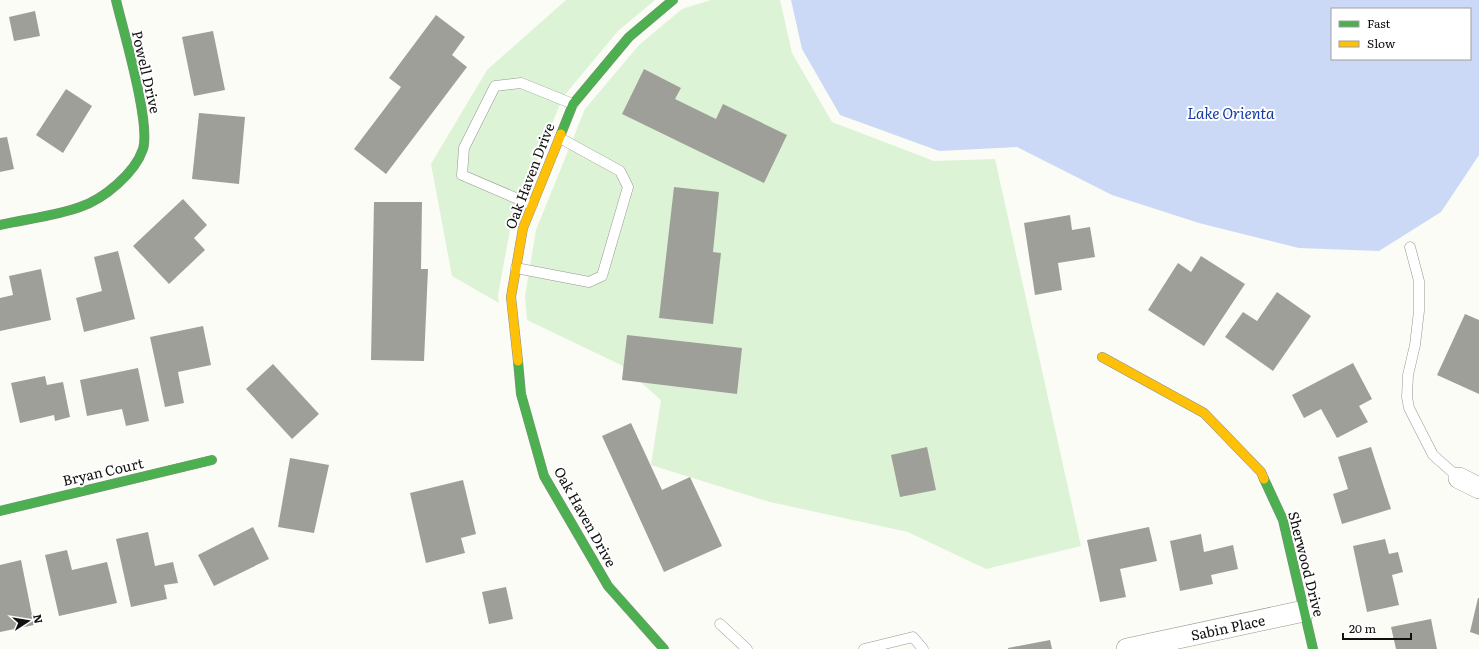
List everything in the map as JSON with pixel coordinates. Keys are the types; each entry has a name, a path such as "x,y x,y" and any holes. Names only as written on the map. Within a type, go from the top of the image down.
{"street":[{"name":"Powell Drive","path":"0,226 81,207 108,192 132,170 143,148 144,118 116,0"},
{"name":"Oak Haven Drive","path":"664,649 608,586 544,476 521,394 511,297 523,228 573,104 629,37 673,0"},
{"name":"Sherwood Drive","path":"1102,357 1204,413 1261,472 1283,520 1312,649"},
{"name":"Bryan Court","path":"0,511 212,460"},
{"path":"1459,478 1479,488"},
{"name":"Sabin Place","path":"1127,649 1304,611"}],"lane":[{"path":"532,205 462,175 464,148 495,86 521,83 573,104"},
{"path":"516,268 589,282 602,276 628,187 620,171 560,138"},
{"path":"1410,248 1419,281 1419,311 1415,345 1408,375 1407,397 1409,408 1433,455 1459,478"},
{"path":"720,624 747,649"},
{"path":"864,649 913,637 923,649"}],"green space":[{"path":"566,0 655,0 618,31 563,97 511,224 498,295 499,303 452,276 431,164 487,70"},
{"path":"711,0 780,0 792,53 832,122 934,161 995,159 1081,546 986,569 908,532 770,502 651,465 661,400 621,365 527,320 525,296 536,230 585,109 639,45 682,9"}],"water":[{"name":"Lake Orienta","path":"791,0 1479,0 1479,155 1441,212 1379,251 1299,248 1199,223 1112,195 1017,147 939,151 840,115 802,49"}],"building":[{"path":"35,11 40,36 14,41 9,17"},
{"path":"436,15 465,37 452,55 467,67 386,174 354,149 401,87 389,78"},
{"path":"213,31 225,90 194,96 182,37"},
{"path":"644,69 681,88 675,99 716,119 723,104 787,135 764,183 622,114"},
{"path":"66,89 92,106 63,153 36,135"},
{"path":"199,113 245,117 239,184 192,179"},
{"path":"7,137 14,169 0,172 0,138"},
{"path":"674,187 719,192 713,252 721,253 713,324 659,318"},
{"path":"183,199 207,225 194,238 205,250 169,284 133,246"},
{"path":"374,202 422,202 421,269 428,269 424,361 371,360"},
{"path":"1070,215 1072,230 1090,227 1095,257 1058,263 1062,290 1035,295 1024,223"},
{"path":"118,251 135,319 84,332 76,298 102,291 94,257"},
{"path":"1201,256 1245,284 1204,346 1148,310 1178,263 1191,272"},
{"path":"41,269 51,320 0,331 0,298 13,295 9,276"},
{"path":"1277,292 1311,316 1273,371 1225,337 1243,312 1257,321"},
{"path":"1465,314 1479,320 1479,394 1437,375"},
{"path":"203,326 211,365 178,372 184,403 165,407 150,337"},
{"path":"627,335 742,348 737,394 622,380"},
{"path":"1353,363 1372,399 1359,406 1368,422 1337,438 1321,409 1304,418 1292,395"},
{"path":"273,364 319,414 292,439 246,389"},
{"path":"138,368 149,421 126,426 122,409 87,416 80,380"},
{"path":"45,376 47,385 63,382 70,417 55,421 54,415 20,423 11,383"},
{"path":"631,423 662,490 690,477 722,546 664,572 602,436"},
{"path":"927,447 936,490 900,497 891,455"},
{"path":"1371,447 1391,509 1342,524 1333,494 1348,489 1338,457"},
{"path":"290,458 329,465 314,533 278,527"},
{"path":"463,480 476,534 461,538 465,553 426,563 410,493"},
{"path":"253,527 269,559 214,586 198,555"},
{"path":"1149,527 1157,561 1120,569 1126,597 1100,602 1087,540"},
{"path":"148,532 155,566 173,562 178,583 164,585 167,599 131,607 116,539"},
{"path":"1201,534 1204,552 1233,545 1238,569 1211,575 1213,584 1180,591 1170,541"},
{"path":"1385,539 1389,554 1398,552 1403,572 1392,575 1399,605 1367,612 1353,546"},
{"path":"67,550 72,570 107,562 117,603 59,616 45,555"},
{"path":"21,560 34,625 0,632 0,565"},
{"path":"506,587 513,619 489,624 482,592"},
{"path":"1479,598 1479,635 1470,632"},
{"path":"1431,619 1437,649 1396,649 1391,627"},
{"path":"1050,640 1052,649 1008,649 1008,648"}],"traffic: fast":[{"path":"0,225 61,213 89,203 99,198 118,184 139,158 143,149 144,136 140,98 116,0"},
{"path":"561,134 573,104 629,37 673,0"},
{"path":"518,361 521,394 544,476 608,586 664,649"},
{"path":"0,511 212,460"},
{"path":"1264,479 1283,520 1313,649"}],"traffic: slow":[{"path":"518,361 511,297 523,228 561,134"},
{"path":"1102,357 1204,413 1261,472 1264,479"}]}
